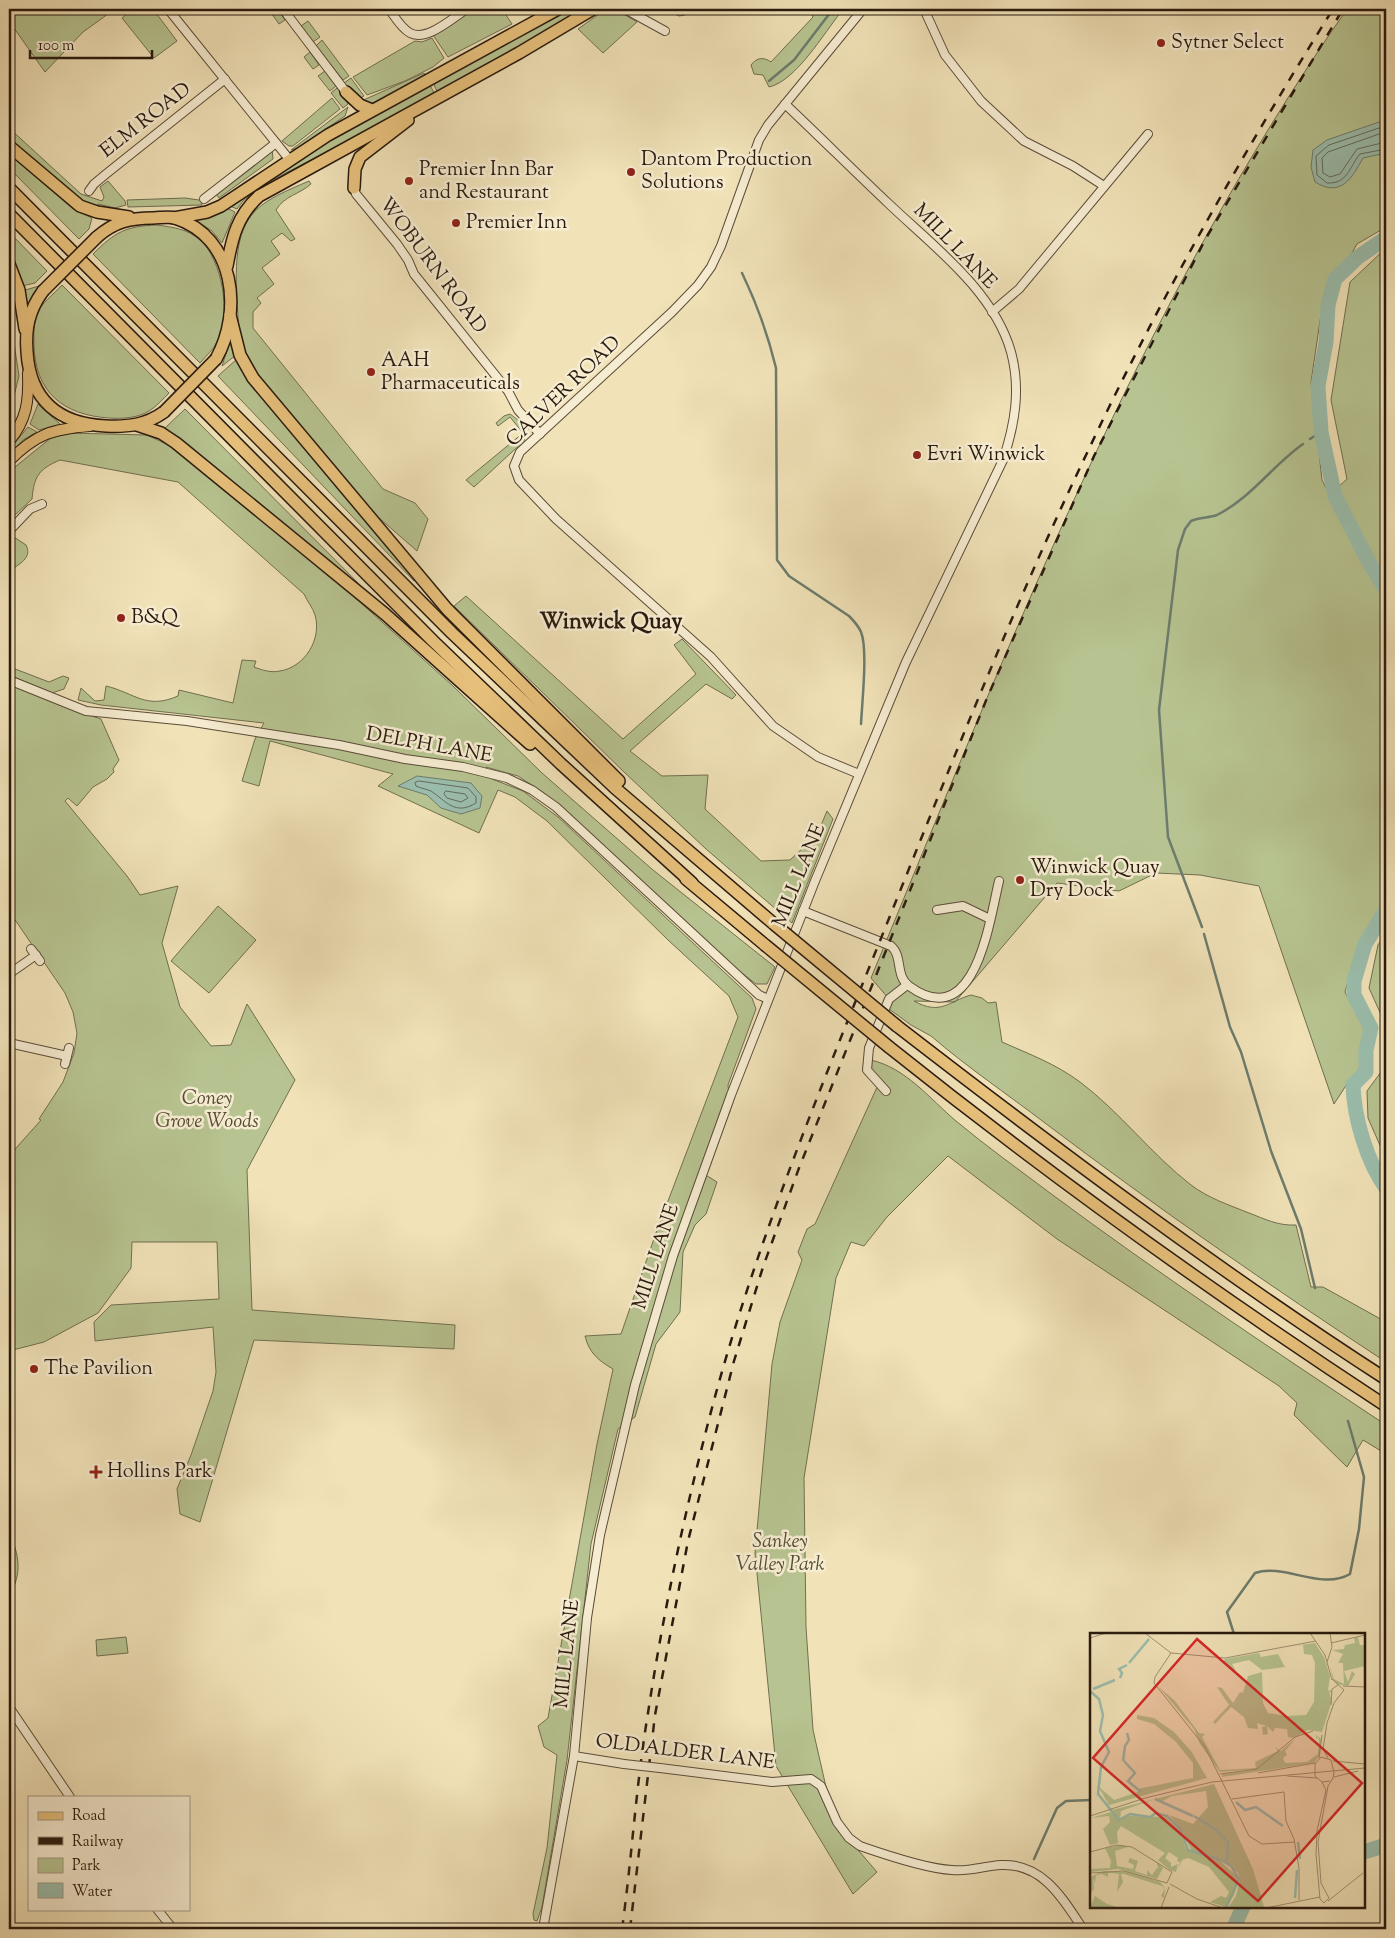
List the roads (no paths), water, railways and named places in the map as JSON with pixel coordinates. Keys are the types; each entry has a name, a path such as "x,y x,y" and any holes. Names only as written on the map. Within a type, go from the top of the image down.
{"highway":[{"path":"9,146 80,206 97,212 134,218 174,218 207,212 221,206 289,159 358,118 558,9"},
{"path":"593,9 431,102 268,190 252,203 242,215 235,229 227,266 230,315 240,355 253,378 447,610 703,863"},
{"path":"346,92 360,106 372,110"},
{"path":"354,188 355,169 360,157 431,102"},
{"path":"9,188 452,633 602,776 774,924 897,1026 1084,1169 1221,1267 1386,1379"},
{"path":"9,214 433,640 561,764 692,883"},
{"path":"25,331 34,307 43,291 111,226 134,218"},
{"path":"174,218 194,227 208,238 219,250 227,266"},
{"path":"9,264 19,290 25,331 28,373 51,407 75,422 91,426 137,425 161,433 176,443 385,614 602,810 889,1047 982,1121 1120,1224 1386,1406"},
{"path":"137,425 164,412 216,359 226,340 230,315"}],"main road":[{"path":"9,441 25,415 28,404 28,373"},
{"path":"9,461 32,441 47,432 91,426"}],"street":[{"path":"168,9 289,159"},
{"path":"282,9 346,92"},
{"path":"389,9 406,30 419,35 427,34 466,9"},
{"path":"626,9 665,31"},
{"name":"CALVER ROAD","path":"859,774 818,757 774,726 711,657 543,505 519,480 514,466 520,452 672,312 698,285 711,267 721,246 758,140 863,9"},
{"path":"924,9 946,55 981,101 1024,141 1073,166 1104,186"},
{"name":"ELM ROAD","path":"89,191 106,174 225,79"},
{"name":"MILL LANE","path":"544,1929 574,1756 593,1570 635,1385 672,1256 802,911 906,662 992,482 1008,443 1016,406 1015,374 1006,338 992,312 966,278 785,104"},
{"path":"992,312 1019,289 1148,134"},
{"path":"204,199 276,143"},
{"name":"WOBURN ROAD","path":"354,188 356,194 408,260 414,274 540,434"},
{"path":"9,531 30,509 42,504"},
{"name":"DELPH LANE","path":"9,680 86,711 187,721 264,733 405,759 481,770 513,780 532,790 556,807 678,922 759,995 768,999"},
{"path":"802,911 891,946 895,950 901,978 907,985 932,998 942,999 958,992 974,969 990,920 999,881"},
{"path":"937,910 964,906 990,920"},
{"path":"9,974 36,955"},
{"path":"886,1091 867,1070 869,1048 889,999 907,985"},
{"path":"9,1043 68,1052 65,1064"},
{"path":"9,1707 69,1796"},
{"name":"OLD ALDER LANE","path":"574,1756 772,1782 811,1779 821,1786 837,1822 849,1838 860,1846 948,1870 967,1871 1000,1865 1018,1866 1034,1871 1046,1880 1064,1900 1084,1929"},
{"path":"158,1910 173,1929"}],"water":[{"path":"1379,122 1386,125 1386,153 1363,158 1350,179 1339,187 1332,188 1315,182 1311,167 1313,150 1327,140"},
{"path":"417,776 471,783 482,796 480,808 461,814 441,808 427,795 398,786"}],"waterway":[{"path":"769,81 794,60 833,9"},
{"path":"1386,238 1358,257 1335,279 1328,305 1326,342 1318,386 1321,432 1335,496 1370,564 1386,590"},
{"path":"742,273 762,320 776,368 777,560 789,576 849,616 860,630 864,651 861,724"},
{"path":"1310,439 1321,432"},
{"path":"1202,927 1168,837 1159,710 1178,550 1185,529 1191,521 1217,515 1241,500 1303,444"},
{"path":"1386,910 1365,944 1354,981 1354,995 1371,1028 1366,1050 1366,1072 1353,1085 1356,1111 1367,1153 1386,1188"},
{"path":"1204,934 1230,1027 1241,1052 1271,1151 1301,1229 1315,1288"},
{"path":"1234,1633 1227,1612 1255,1573 1278,1571 1327,1580 1350,1574 1359,1529 1364,1477 1348,1421"},
{"path":"1034,1859 1057,1808 1066,1801 1090,1800"},
{"path":"1365,1852 1386,1845"},
{"path":"1233,1929 1243,1908"}],"railway":[{"path":"622,1929 644,1740 659,1644 680,1541 722,1371 765,1238 789,1172 839,1041 962,738 1060,509 1143,339 1203,228 1333,9"},
{"path":"630,1929 655,1715 688,1541 734,1361 763,1267 799,1168 987,698 1094,456 1206,238 1343,9"}],"place":[{"name":"Sytner Select","path":"1161,43"},
{"name":"Dantom Production Solutions","path":"631,172"},
{"name":"Premier Inn Bar and Restaurant","path":"409,181"},
{"name":"Premier Inn","path":"456,223"},
{"name":"AAH Pharmaceuticals","path":"371,372"},
{"name":"Evri Winwick","path":"917,455"},
{"name":"B&Q","path":"121,618"},
{"name":"Winwick Quay Dry Dock","path":"1020,880"},
{"name":"The Pavilion","path":"34,1369"},
{"name":"Hollins Park","path":"96,1472"}],"district":[{"name":"Winwick Quay","path":"611,623"}],"park label":[{"name":"Coney Grove Woods","path":"207,1110"},
{"name":"Sankey Valley Park","path":"780,1554"}]}
